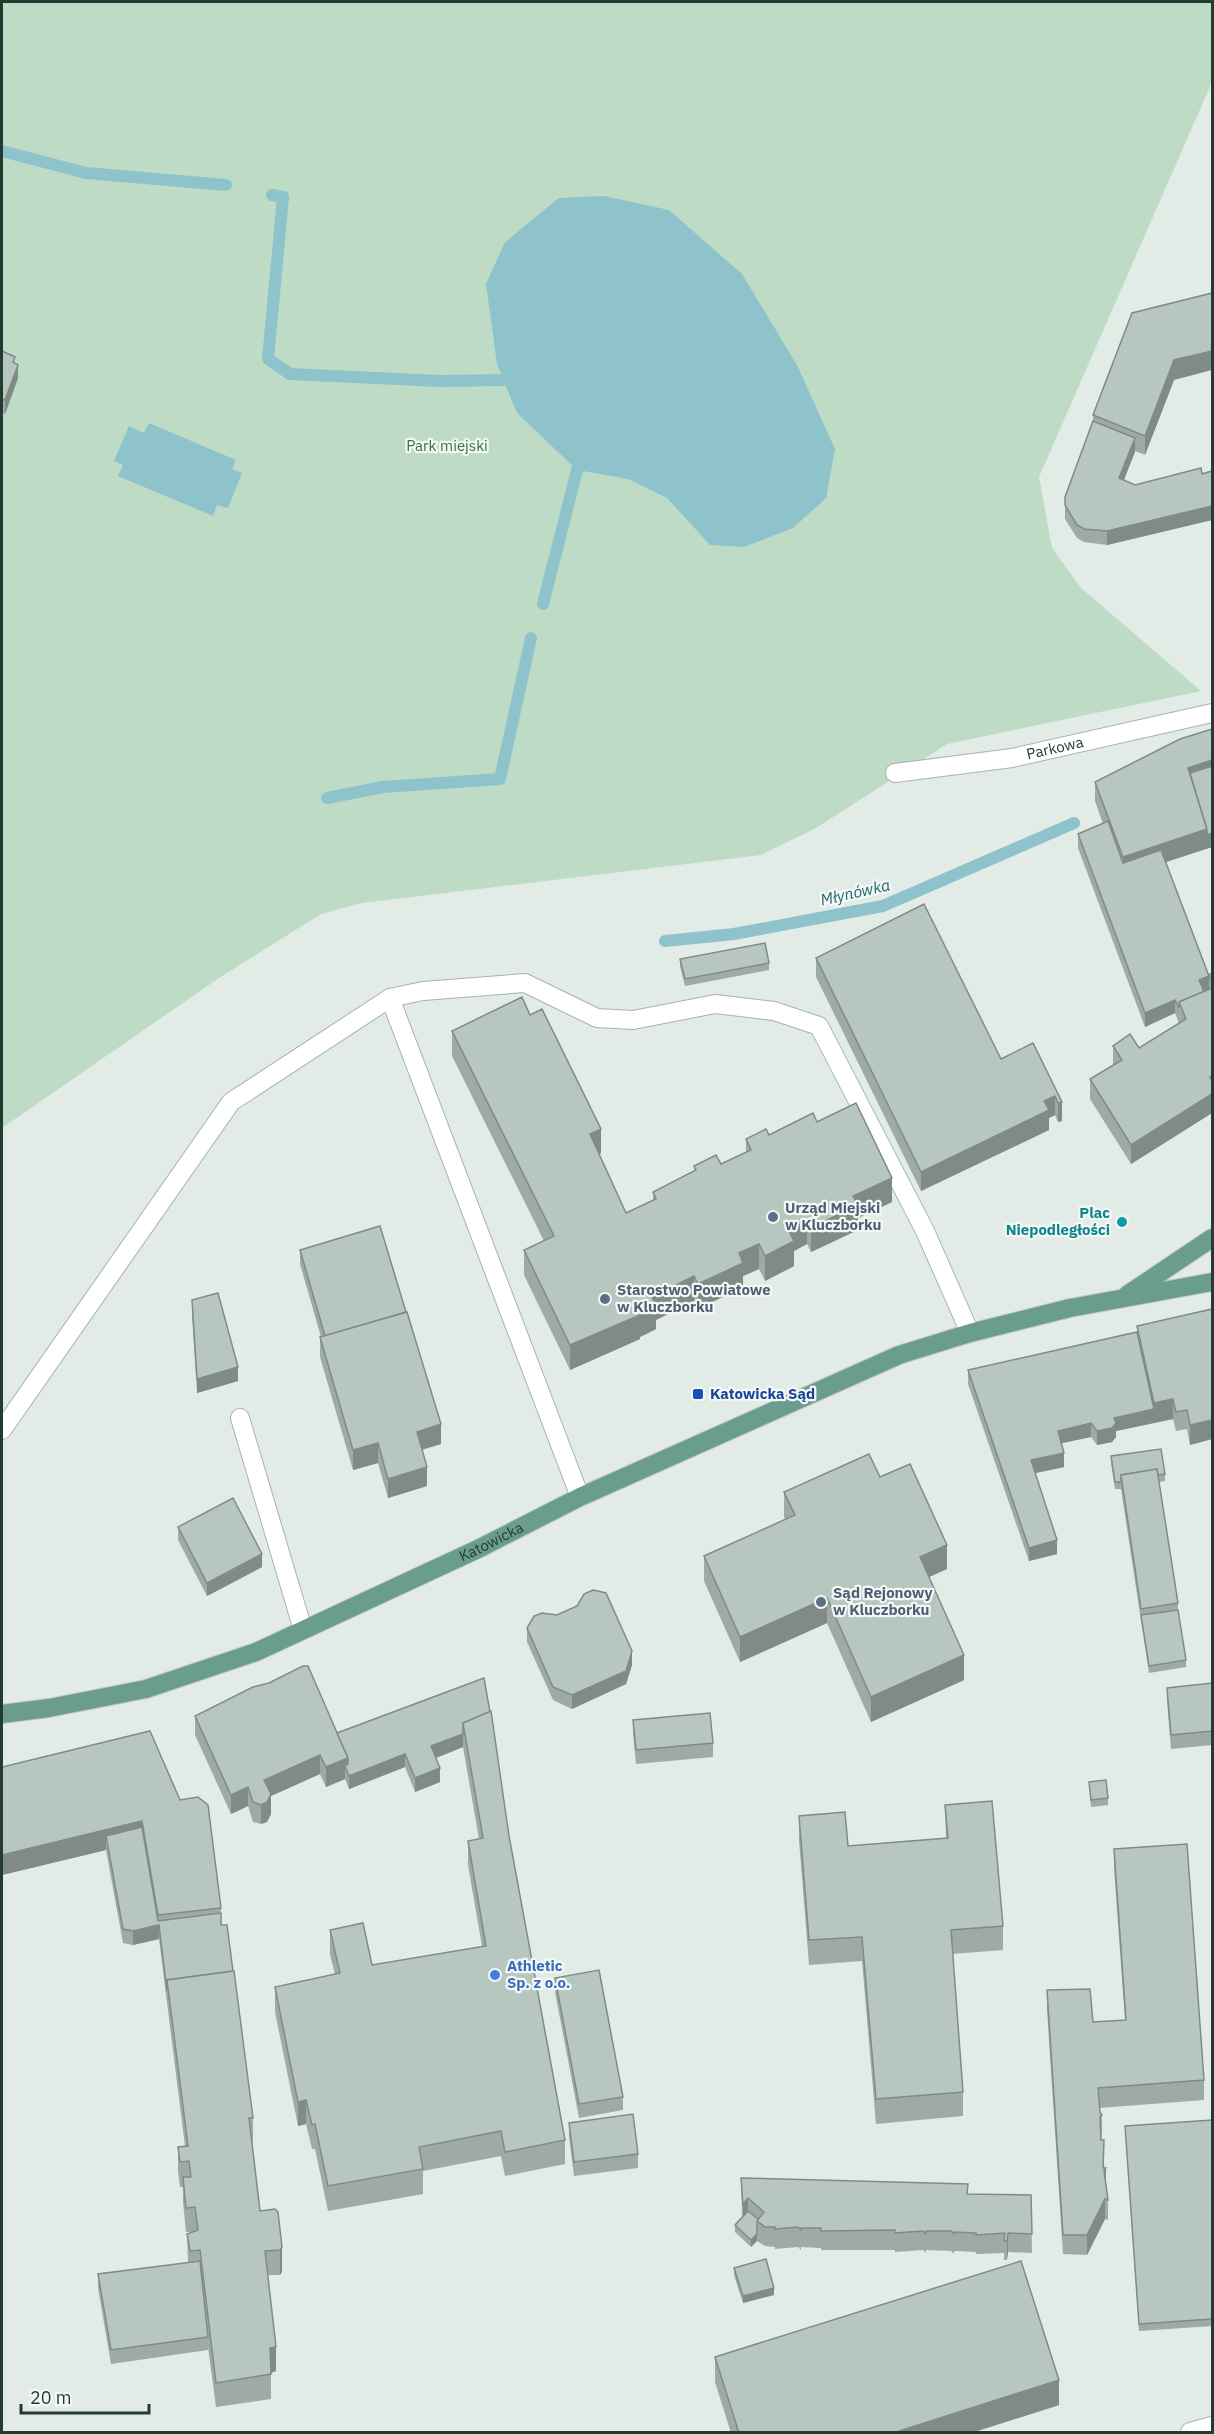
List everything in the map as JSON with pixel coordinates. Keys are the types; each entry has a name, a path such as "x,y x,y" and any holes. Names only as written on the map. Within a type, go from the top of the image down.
{"main road":[{"path":"1123,1298 1212,1238"},
{"path":"970,1333 1123,1298 1212,1282"},
{"name":"Katowicka","path":"2,1714 48,1708 146,1689 256,1652 478,1549 580,1497 899,1355 970,1333"}],"street":[{"name":"Parkowa","path":"895,773 1012,758 1212,713"},
{"path":"2,1430 231,1102 390,998 423,991 525,983 597,1018 633,1020 715,1005 774,1011 819,1026 925,1231 970,1333"},
{"path":"390,998 580,1497"},
{"path":"240,1418 303,1630"},
{"path":"1190,2433 1212,2426"}],"green space":[{"name":"Park miejski","path":"2,2 1212,2 1212,82 1039,477 1052,548 1081,588 1201,691 947,744 816,828 761,855 362,903 321,914 219,978 2,1128"}],"water":[{"path":"604,196 669,210 742,274 797,365 835,449 826,498 793,528 744,547 710,545 667,498 628,479 577,470 517,413 497,364 486,284 505,242 559,198"},
{"path":"149,423 236,460 232,469 242,473 228,508 217,505 213,516 118,476 123,465 114,461 129,426 144,433"}],"building":[{"path":"1212,293 1212,351 1174,360 1145,436 1093,415 1132,313"},
{"path":"2,351 15,357 13,362 18,365 5,400 2,399"},
{"path":"1093,421 1135,438 1119,478 1135,485 1201,468 1202,474 1212,471 1212,506 1107,531 1084,529 1077,525 1065,505 1065,497"},
{"path":"1212,729 1212,760 1188,768 1207,829 1123,857 1095,782 1180,739"},
{"path":"1212,766 1212,833 1207,835 1190,773"},
{"path":"1108,821 1123,863 1161,850 1209,976 1199,980 1204,992 1179,1002 1179,1008 1175,1000 1145,1013 1078,834"},
{"path":"924,904 1001,1059 1033,1043 1062,1102 1058,1103 1055,1096 1044,1101 1049,1110 921,1172 816,958"},
{"path":"765,943 769,963 685,979 680,959"},
{"path":"1212,988 1212,1076 1210,1077 1212,1094 1131,1145 1090,1079 1122,1060 1113,1046 1130,1034 1139,1048 1186,1019 1179,1002"},
{"path":"522,997 530,1015 542,1009 601,1129 590,1134 626,1213 656,1199 653,1192 696,1170 694,1166 716,1155 721,1164 751,1150 746,1139 766,1129 769,1135 813,1113 817,1122 856,1103 892,1178 853,1196 858,1205 811,1228 807,1220 788,1229 794,1241 765,1256 759,1244 739,1253 743,1263 698,1284 694,1276 652,1297 656,1305 640,1315 570,1345 524,1250 554,1236 452,1031"},
{"path":"380,1226 406,1312 325,1336 300,1250"},
{"path":"218,1293 238,1367 197,1379 192,1300"},
{"path":"1212,1309 1212,1420 1190,1425 1187,1410 1176,1412 1173,1399 1154,1403 1137,1326"},
{"path":"407,1312 441,1424 417,1432 427,1467 388,1479 378,1443 353,1450 320,1337"},
{"path":"1137,1332 1154,1409 1114,1418 1116,1423 1112,1428 1097,1431 1091,1423 1058,1431 1064,1453 1031,1460 1057,1540 1029,1548 968,1370"},
{"path":"1161,1449 1165,1474 1158,1475 1157,1469 1121,1475 1121,1482 1115,1482 1111,1456"},
{"name":"Sąd Rejonowy w Kluczborku","path":"869,1454 880,1477 910,1464 947,1545 920,1557 964,1655 871,1697 827,1598 740,1637 704,1556 795,1515 784,1492"},
{"path":"1157,1469 1178,1603 1141,1609 1121,1475"},
{"path":"233,1498 262,1554 207,1583 178,1527"},
{"path":"593,1590 606,1593 632,1651 626,1671 572,1695 553,1687 527,1628 534,1616 542,1613 557,1615 577,1606 584,1594"},
{"path":"1178,1610 1186,1660 1149,1666 1141,1615"},
{"path":"303,1666 308,1666 348,1758 326,1767 320,1755 264,1780 271,1794 267,1802 261,1805 253,1802 248,1787 231,1795 195,1716 253,1687 269,1683"},
{"path":"484,1678 490,1712 463,1723 463,1734 431,1746 440,1768 415,1778 405,1754 349,1776 345,1766 348,1764 348,1758 337,1733"},
{"path":"1212,1683 1212,1731 1171,1735 1167,1688"},
{"name":"Athletic Sp. z o.o.","path":"491,1711 509,1836 565,2140 505,2152 501,2131 419,2147 423,2169 328,2186 315,2124 312,2125 306,2100 298,2102 275,1987 340,1973 330,1930 363,1923 372,1965 486,1946 468,1841 483,1838 463,1723"},
{"path":"710,1713 713,1743 636,1750 633,1720"},
{"path":"150,1731 180,1800 198,1797 208,1805 221,1908 158,1915 142,1821 2,1855 2,1767"},
{"path":"1106,1780 1108,1798 1091,1800 1089,1782"},
{"path":"992,1801 1003,1926 951,1930 963,2092 876,2099 862,1937 809,1940 799,1816 845,1812 848,1846 948,1838 945,1805"},
{"path":"142,1827 158,1921 221,1913 221,1925 227,1925 233,1971 167,1980 167,1991 159,1925 133,1931 123,1929 106,1836"},
{"path":"1187,1844 1204,2080 1098,2088 1102,2115 1100,2116 1101,2140 1104,2140 1103,2168 1106,2168 1104,2171 1108,2200 1105,2199 1087,2235 1063,2235 1047,1990 1090,1989 1093,2022 1126,2020 1114,1849"},
{"path":"599,1970 623,2097 579,2104 555,1978"},
{"path":"234,1971 253,2118 249,2118 260,2211 275,2209 278,2212 282,2247 280,2250 265,2251 276,2347 270,2348 271,2374 216,2383 200,2250 190,2251 187,2234 198,2230 195,2207 186,2208 183,2177 191,2177 189,2161 180,2162 178,2147 188,2146 167,1980"},
{"path":"633,2114 638,2154 574,2162 569,2123"},
{"path":"1212,2120 1212,2319 1139,2324 1125,2126"},
{"path":"741,2178 968,2184 967,2194 1031,2195 1032,2234 1008,2233 1007,2241 1004,2241 1005,2233 976,2235 976,2233 954,2232 954,2234 951,2231 926,2231 926,2234 923,2231 895,2233 895,2230 821,2231 821,2228 801,2228 801,2230 798,2227 775,2229 775,2227 765,2227 757,2221 764,2212 748,2198 743,2204"},
{"path":"748,2211 758,2219 757,2234 751,2240 735,2225"},
{"path":"766,2259 774,2288 743,2296 734,2268"},
{"path":"200,2261 208,2337 111,2350 98,2274"},
{"path":"1021,2261 1059,2380 893,2433 739,2433 715,2357"}],"waterway":[{"path":"2,151 86,173 226,185"},
{"path":"272,195 283,197 268,359 290,374 440,381 503,380"},
{"path":"543,604 577,470"},
{"path":"327,798 383,787 500,779 531,638"},
{"name":"Młynówka","path":"665,941 734,934 883,906 1074,823"}],"place":[{"name":"Urząd Miejski w Kluczborku","path":"773,1217"},
{"name":"Plac Niepodległości","path":"1122,1222"},
{"name":"Starostwo Powiatowe w Kluczborku","path":"605,1299"},
{"name":"Katowicka Sąd","path":"698,1394"},
{"name":"Sąd Rejonowy w Kluczborku","path":"821,1602"},
{"name":"Athletic Sp. z o.o.","path":"495,1975"}]}
